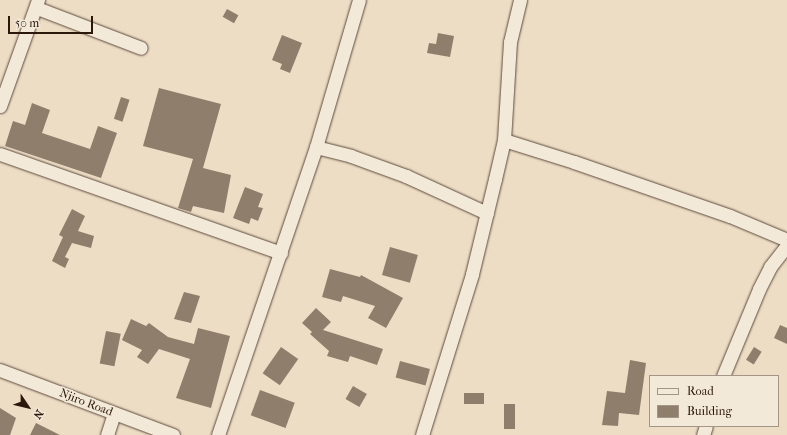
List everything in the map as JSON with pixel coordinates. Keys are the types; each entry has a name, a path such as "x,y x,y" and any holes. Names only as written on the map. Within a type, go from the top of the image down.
{"street":[{"path":"218,435 316,147 359,0"},
{"path":"422,435 472,274 504,140 510,42 520,0"},
{"path":"0,106 38,4 141,48"},
{"path":"504,140 574,162 730,216 787,240"},
{"path":"316,147 351,156 399,174 486,213"},
{"path":"0,154 280,253"},
{"path":"723,375 759,289 770,267 787,245"},
{"name":"Njiro Road","path":"0,370 173,435"},
{"path":"107,435 114,414"}],"building":[{"path":"227,9 238,15 234,23 223,17"},
{"path":"438,33 454,36 450,57 427,53 429,43 436,44"},
{"path":"282,35 302,43 290,73 280,69 282,64 272,60"},
{"path":"159,88 221,104 203,168 231,175 224,213 193,206 191,212 178,208 193,159 143,146"},
{"path":"121,97 130,100 122,122 114,119"},
{"path":"32,103 50,110 42,133 90,149 98,126 117,133 101,178 5,146 13,121 25,125"},
{"path":"245,187 263,194 258,207 263,208 258,221 251,218 249,224 233,218"},
{"path":"72,209 85,216 78,231 94,236 91,248 72,243 65,257 69,259 65,268 52,261 63,237 59,235"},
{"path":"390,247 418,255 410,283 382,275"},
{"path":"330,269 360,277 361,275 403,298 386,328 368,318 375,306 343,296 341,302 322,297"},
{"path":"184,292 200,296 191,323 174,319"},
{"path":"316,308 331,322 323,330 383,349 377,365 350,356 348,362 327,356 329,351 310,334 312,332 302,323"},
{"path":"131,319 146,326 149,323 168,337 194,344 198,328 230,336 211,408 176,398 190,359 159,349 148,364 137,357 142,350 122,340"},
{"path":"780,325 787,328 787,344 774,338"},
{"path":"106,331 121,334 114,366 100,363"},
{"path":"281,347 298,359 280,385 263,373"},
{"path":"754,347 762,352 754,364 746,360"},
{"path":"630,360 646,363 639,415 619,413 618,426 602,425 607,391 625,393"},
{"path":"400,361 430,369 426,385 396,377"},
{"path":"353,386 367,394 359,407 346,399"},
{"path":"260,390 295,403 286,428 251,415"},
{"path":"464,393 484,393 484,404 464,404"},
{"path":"504,404 515,404 515,429 504,429"},
{"path":"0,408 16,418 10,435 0,435"},
{"path":"36,423 60,435 30,435"}]}
